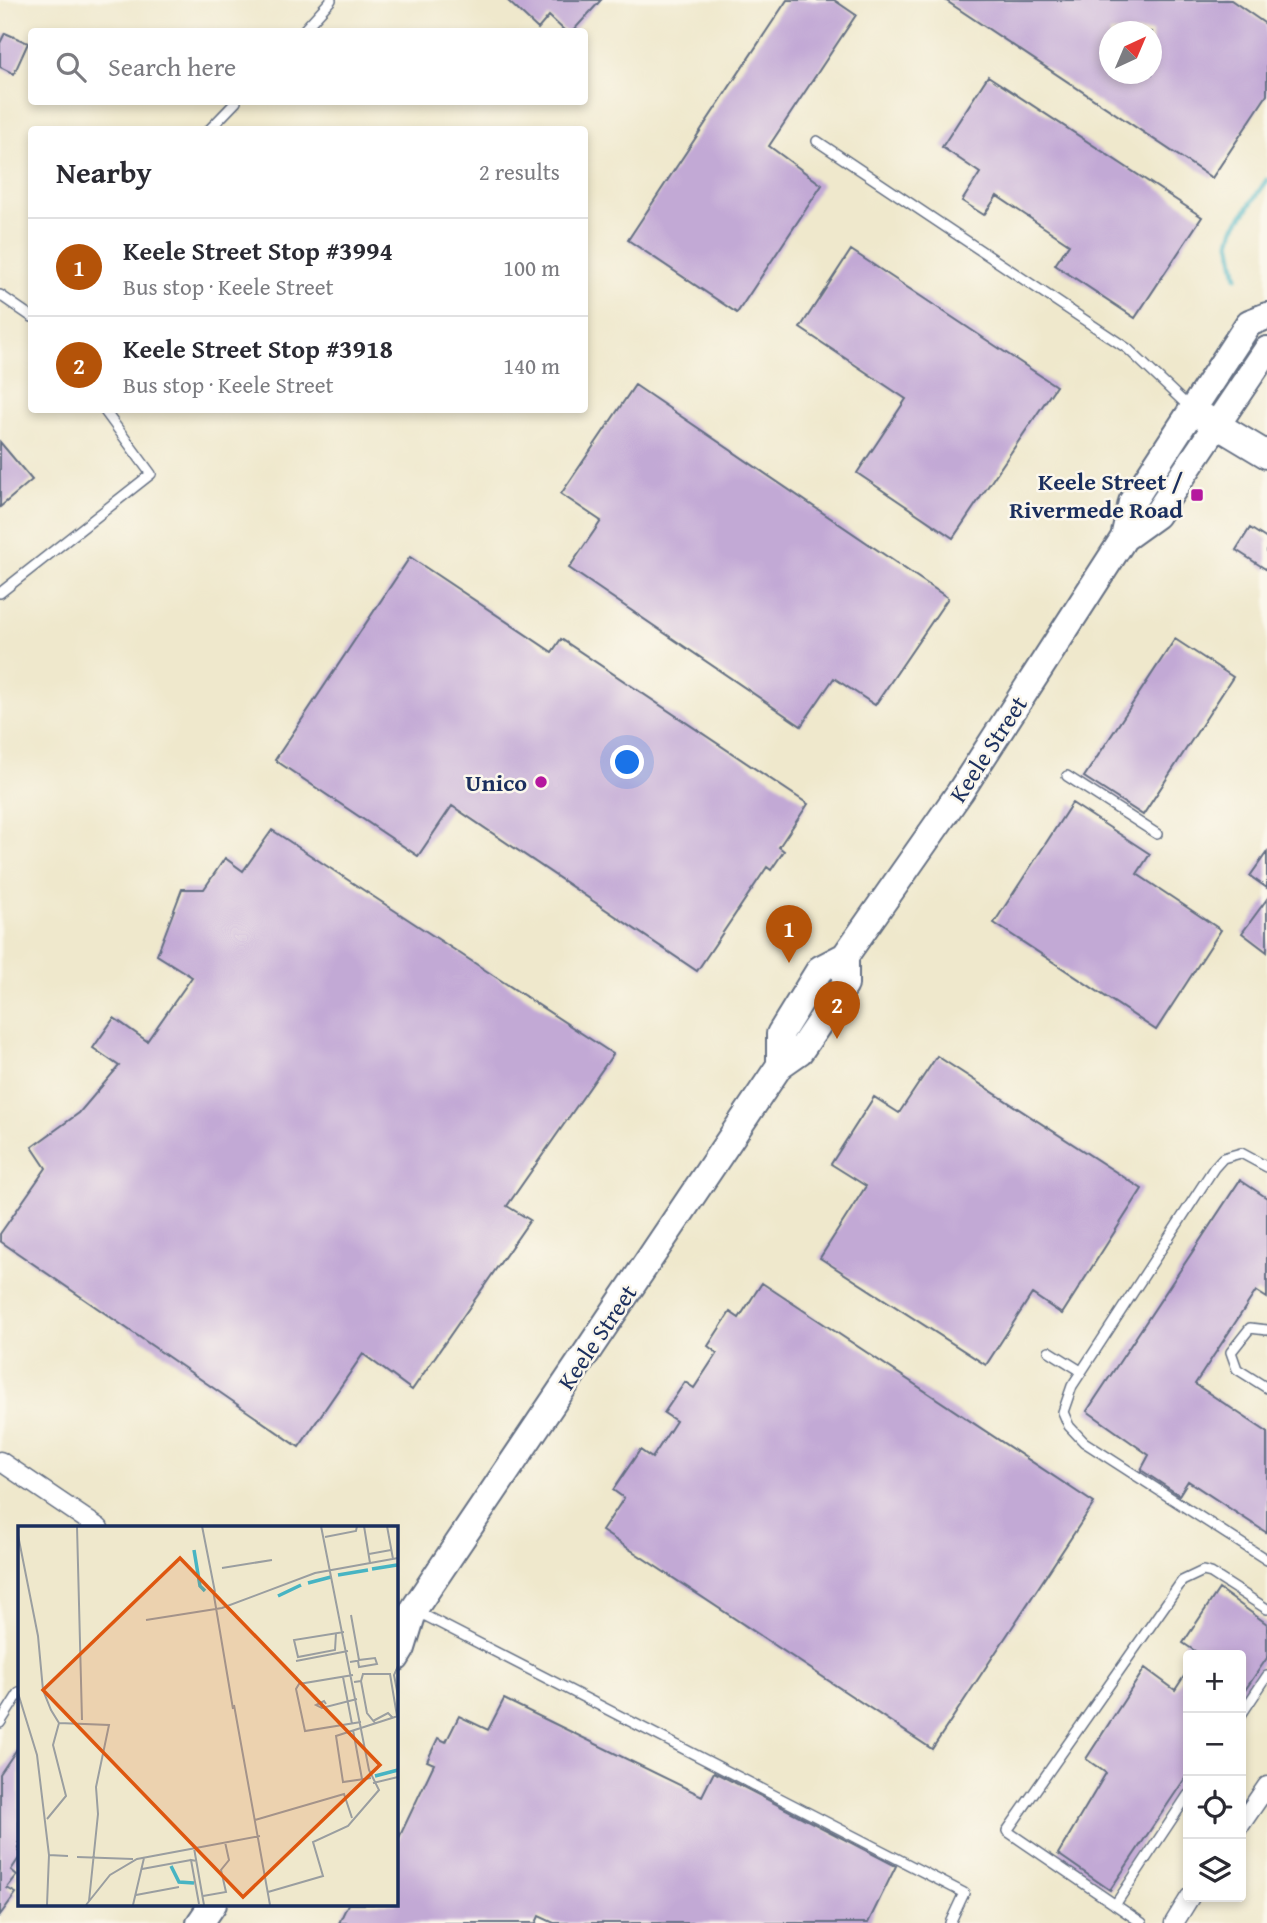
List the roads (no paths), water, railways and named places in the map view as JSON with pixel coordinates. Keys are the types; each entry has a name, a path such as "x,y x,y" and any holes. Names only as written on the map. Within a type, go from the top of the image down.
{"main road":[{"name":"Keele Street","path":"397,1656 402,1648 405,1614 780,1065 800,1051 845,985 845,956 960,792 1124,538 1132,502 1191,409 1249,323 1267,316"},
{"name":"Keele Street","path":"1124,538 1156,516 1267,350"},
{"path":"1191,409 1267,455"},
{"path":"200,1923 212,1906"}],"street":[{"path":"0,1461 96,1526"},
{"path":"1246,1817 1267,1786"},
{"path":"1174,1923 1187,1902"}],"lane":[{"path":"306,28 331,0"},
{"path":"213,126 233,105"},
{"path":"817,141 1128,349 1191,409"},
{"path":"0,295 28,314"},
{"path":"0,593 151,474 106,413"},
{"path":"1067,776 1157,834"},
{"path":"1267,1167 1241,1153 1223,1158 1214,1167 1082,1371 1065,1400 1063,1412 1069,1426 1084,1442 1267,1560"},
{"path":"1267,1330 1250,1328 1231,1352 1237,1369 1267,1388"},
{"path":"1049,1351 1082,1371"},
{"path":"1142,1923 1007,1831 1182,1581 1203,1571 1211,1573 1267,1609"},
{"path":"405,1614 964,1893 950,1923"},
{"path":"1242,1713 1267,1676"},
{"path":"0,1723 18,1695"},
{"path":"1115,1905 1183,1803"}],"waterway":[{"path":"1237,277 1230,242 1234,228 1267,180"}],"place":[{"name":"Keele Street / Rivermede Road","path":"1197,495"},
{"name":"Unico","path":"541,782"},
{"name":"Keele Street Stop #3994","path":"789,963"},
{"name":"Keele Street Stop #3918","path":"837,1039"}]}
